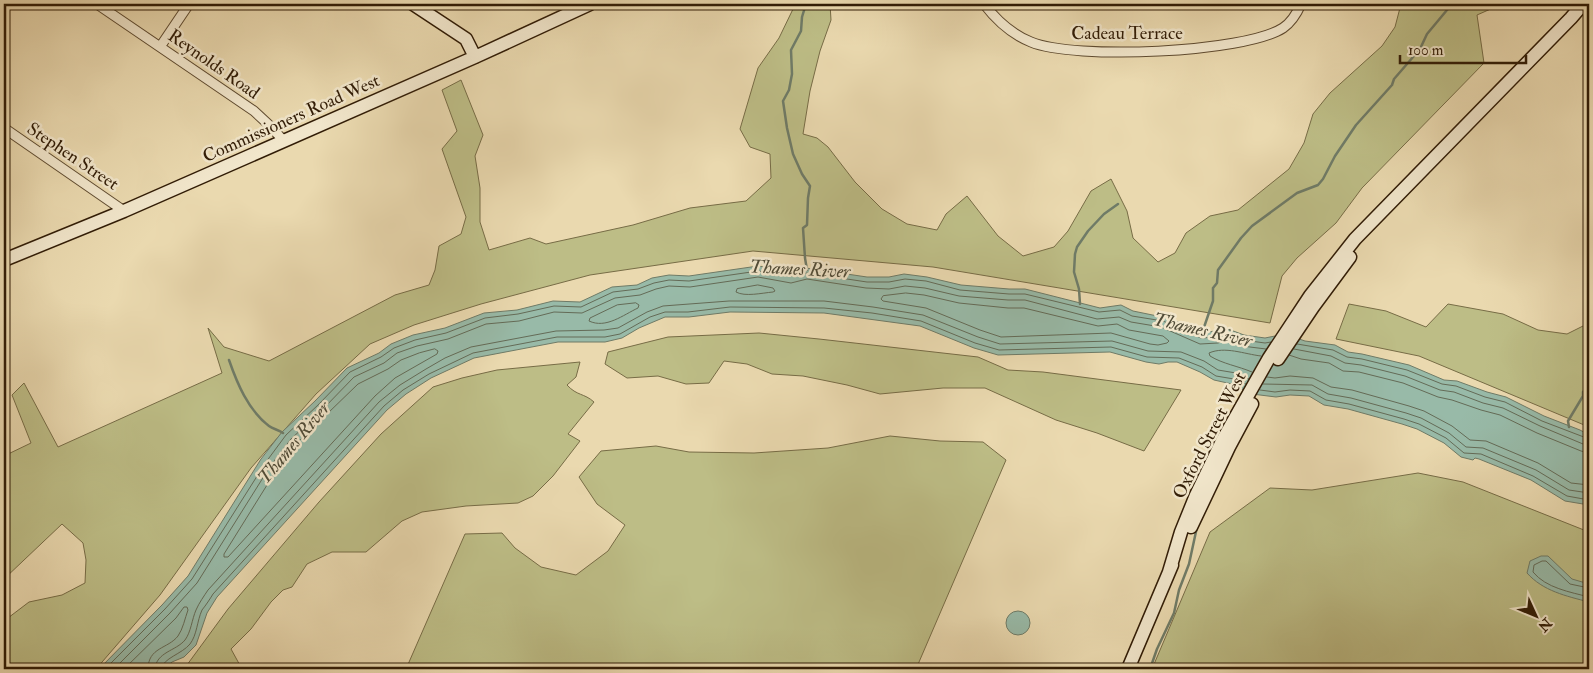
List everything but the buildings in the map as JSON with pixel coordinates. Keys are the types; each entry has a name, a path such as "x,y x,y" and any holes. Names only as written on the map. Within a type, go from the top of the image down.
{"main road":[{"path":"413,4 466,39 475,57"},
{"name":"Commissioners Road West","path":"4,260 124,211 475,57 590,4"},
{"name":"Oxford Street West","path":"1128,669 1184,533 1266,380 1332,274 1389,204 1583,4"}],"street":[{"name":"Reynolds Road","path":"97,4 254,112 284,141"},
{"path":"160,46 189,4"},
{"name":"Cadeau Terrace","path":"984,4 996,21 1031,43 1054,49 1164,52 1226,44 1271,34 1285,26 1297,14 1301,4"},
{"name":"Stephen Street","path":"4,128 124,211"}],"green space":[{"path":"794,4 830,4 831,20 820,51 810,91 803,134 817,138 828,147 855,182 882,209 907,224 937,230 946,214 967,196 998,236 1023,256 1054,247 1068,231 1091,191 1111,179 1127,211 1133,238 1158,262 1175,253 1186,233 1210,216 1238,210 1289,169 1304,143 1313,114 1330,93 1382,46 1395,27 1401,4 1502,4 1477,15 1484,63 1362,188 1336,223 1297,258 1282,276 1270,323 933,267 753,251 590,275 481,304 414,325 370,344 316,394 251,468 160,595 96,669 4,669 4,621 29,602 62,595 85,583 86,560 83,543 62,524 4,579 4,456 31,443 12,395 24,383 58,447 222,373 208,328 224,347 269,361 395,295 429,285 435,270 439,246 461,234 466,217 442,149 457,131 442,90 461,80 483,135 475,156 480,188 480,222 489,250 530,238 546,244 633,225 690,208 746,201 771,178 770,154 750,147 740,129 758,68 779,38"},
{"path":"1349,304 1386,311 1426,327 1448,304 1503,314 1538,330 1567,334 1589,323 1589,427 1419,356 1336,339"},
{"path":"759,333 978,357 1008,370 1043,372 1181,390 1144,451 1056,420 985,388 943,388 880,394 803,376 772,374 747,364 724,361 709,383 686,384 658,376 627,378 605,364 608,352 668,337"},
{"path":"580,362 576,377 567,385 594,402 568,434 580,441 553,476 533,496 518,503 466,506 422,512 402,521 366,552 332,552 307,564 292,587 283,590 271,602 251,629 231,649 242,669 184,669 228,609 319,502 381,434 433,387 497,370"},
{"path":"890,436 940,441 983,442 1006,460 916,669 406,669 465,534 502,533 515,548 541,567 576,575 608,551 625,525 597,504 579,477 601,451 656,446 689,452 754,453 828,448"},
{"path":"1418,473 1463,482 1589,532 1589,669 1152,669 1210,532 1270,488 1312,490"}],"water":[{"name":"Thames River","path":"758,266 791,271 806,268 867,277 889,277 904,274 961,285 1025,289 1100,308 1121,305 1133,311 1172,319 1202,333 1228,329 1244,335 1265,338 1285,334 1305,341 1335,345 1348,352 1409,365 1444,380 1457,381 1506,397 1589,435 1589,505 1565,501 1531,480 1479,459 1475,458 1473,460 1461,457 1444,443 1417,429 1348,409 1324,405 1309,396 1290,395 1276,397 1252,394 1232,384 1214,380 1177,362 1159,364 1110,352 998,355 974,348 920,326 824,313 730,312 689,317 665,317 639,328 622,338 605,342 558,342 474,358 431,378 406,394 387,410 217,597 207,613 196,645 184,657 172,662 164,669 99,669 188,576 261,459 282,432 347,368 379,353 391,344 413,335 445,328 484,313 517,310 553,301 580,302 612,287 637,285 652,278 669,275 689,276"},
{"path":"1541,556 1548,556 1572,579 1589,584 1589,602 1555,592 1533,579 1527,573 1530,561"},
{"path":"1018,611 1026,615 1030,623 1026,631 1018,635 1010,631 1006,623 1010,615"}],"waterway":[{"name":"Thames River","path":"806,4 802,17 801,31 791,50 792,74 789,90 783,101 793,154 810,186 807,225 803,228 807,270"},
{"name":"Thames River","path":"1201,336 1213,301 1213,288 1217,283 1218,270 1241,238 1252,226 1297,193 1318,185 1356,125 1392,85 1394,79 1420,49 1427,34 1452,4"},
{"path":"1080,304 1079,289 1074,272 1077,247 1088,231 1104,214 1118,204"},
{"name":"Thames River","path":"229,360 249,404 269,426 283,433"},
{"path":"1569,427 1568,421 1583,396 1583,392 1589,386"},
{"path":"1150,669 1174,613 1179,590 1189,564 1197,527"}]}
